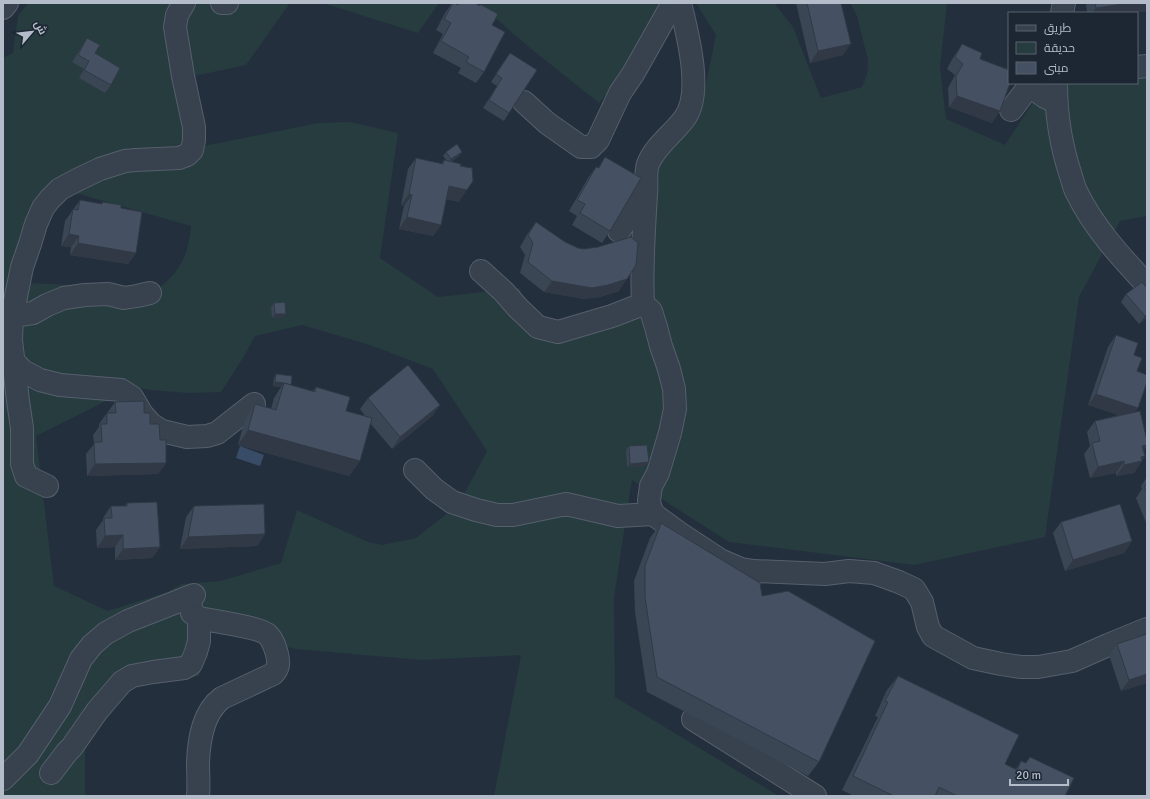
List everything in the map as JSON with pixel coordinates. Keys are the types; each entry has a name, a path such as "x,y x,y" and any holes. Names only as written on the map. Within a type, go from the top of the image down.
{"street":[{"path":"3,8 7,3"},
{"path":"47,486 26,476 22,464 22,428 11,340 12,316 22,267 36,224 43,208 60,189 113,164 136,160 179,158 187,155 192,150 194,128 175,27 177,15 184,3"},
{"path":"222,3 227,3"},
{"path":"524,102 547,123 581,147 591,147 598,140 620,93 633,74 673,3"},
{"path":"680,3 694,74 692,105 685,118 655,151 648,165 646,191 642,283 643,304 651,311 656,327 674,389 675,409 670,433 658,473 651,486 649,500 653,514 720,560 741,569 775,573 825,574 849,571 869,572 899,582 914,589 922,602 928,627 933,636 973,658 1014,666 1038,667 1072,661 1147,629"},
{"path":"1011,110 1027,89 1034,89 1045,97 1056,92 1061,139 1068,167 1077,192 1094,221 1111,245 1147,285"},
{"path":"619,231 632,211 635,200 646,191"},
{"path":"481,271 504,292 538,328 558,332 612,316 643,304"},
{"path":"12,316 33,313 64,298 108,294 124,298 150,292"},
{"path":"13,361 24,371 40,380 60,385 121,390 132,397 142,414 151,424 162,431 187,437 207,436 216,433 254,404"},
{"path":"415,470 434,489 452,502 476,510 497,514 513,515 566,504 618,516 653,514"},
{"path":"3,779 28,754 57,712 81,659 92,645 106,633 128,621 191,596 192,613 199,618 255,629 267,634 273,640 278,660 277,669 273,674 222,698 216,702 209,711 200,742 198,762 198,796"},
{"path":"51,773 72,747 97,711 122,682 132,676 184,668 191,664 199,641 199,618"},
{"path":"693,719 814,796"}],"green space":[{"path":"28,3 290,3 246,65 194,76 199,147 318,123 350,122 398,133 380,258 438,297 519,288 549,341 653,305 656,155 703,99 716,35 696,3 774,3 793,27 821,98 862,87 867,75 868,60 857,16 850,3 947,3 940,67 946,119 1005,145 1045,84 1138,84 1138,68 1147,70 1147,216 1120,221 1079,297 1045,537 914,565 729,542 632,480 614,597 615,697 779,796 494,796 521,655 422,660 296,649 229,634 208,633 199,676 134,685 85,746 85,796 3,796 3,58 13,53 18,16","holes":["58,188 191,226 188,246 182,262 178,269 158,289 30,283","302,325 370,345 433,369 487,451 459,504 416,538 382,545 368,542 297,510 281,563 221,581 182,584 167,592 108,611 54,586 36,436 134,387 150,390 189,393 221,392 255,336"]},
{"path":"323,3 439,3 418,33"},
{"path":"478,3 683,3 599,103 530,48"}],"water":[{"path":"240,446 264,455 260,466 236,458"}],"building":[{"path":"453,3 458,5 459,3 475,3 480,6 480,4 498,14 492,25 505,32 484,72 466,62 469,57 441,41 451,23 444,19"},
{"path":"807,3 841,3 851,44 818,51"},
{"path":"1095,3 1130,3 1096,8"},
{"path":"87,38 100,45 95,53 120,68 111,85 84,70 89,61 78,55"},
{"path":"962,44 982,53 980,59 1008,70 1008,84 1010,84 1000,111 957,96 956,76 963,64 955,57"},
{"path":"510,53 537,70 509,113 489,100 502,78 496,74"},
{"path":"457,144 462,152 451,159 446,152"},
{"path":"605,157 641,178 610,231 580,213 585,204 577,200 596,167 599,168"},
{"path":"416,158 443,164 444,160 461,164 460,166 472,168 473,181 467,190 449,186 441,225 407,217 412,195 409,194"},
{"path":"80,200 102,204 103,202 121,205 121,208 142,212 136,253 78,243 79,236 69,234 73,209 78,210"},
{"path":"536,222 565,242 584,249 598,247 631,237 638,243 636,265 627,279 608,285 592,288 552,281 528,262 533,243 528,235"},
{"path":"1142,282 1147,288 1147,314 1145,316 1126,294"},
{"path":"285,302 286,314 275,314 274,303"},
{"path":"1116,335 1138,343 1134,355 1142,358 1137,371 1147,375 1147,382 1138,408 1096,394"},
{"path":"408,365 440,405 400,437 368,398"},
{"path":"276,374 292,376 291,385 275,382"},
{"path":"284,383 315,392 316,387 350,397 346,411 372,418 360,461 248,430 255,404 276,410"},
{"path":"144,401 144,413 150,413 150,424 159,424 160,440 166,440 166,463 95,464 94,442 102,442 101,424 107,424 107,413 116,413 115,402"},
{"path":"1140,411 1147,441 1147,445 1142,446 1145,456 1141,457 1142,461 1124,465 1124,461 1098,467 1092,443 1100,441 1095,421"},
{"path":"647,445 649,462 630,464 629,446"},
{"path":"1147,485 1147,493 1144,486"},
{"path":"157,502 160,547 123,549 123,535 105,536 104,518 112,518 111,506 127,506 127,503"},
{"path":"264,504 265,534 188,537 194,506"},
{"path":"1120,504 1132,541 1073,560 1061,522"},
{"path":"661,523 760,583 762,596 788,591 875,641 819,762 657,677 645,597 645,566"},
{"path":"1147,634 1147,674 1129,680 1117,644"},
{"path":"898,676 1019,735 1005,764 1017,770 1021,761 1026,763 1030,757 1074,778 1065,796 957,796 939,787 935,796 894,796 853,776 888,702 885,701"}]}
